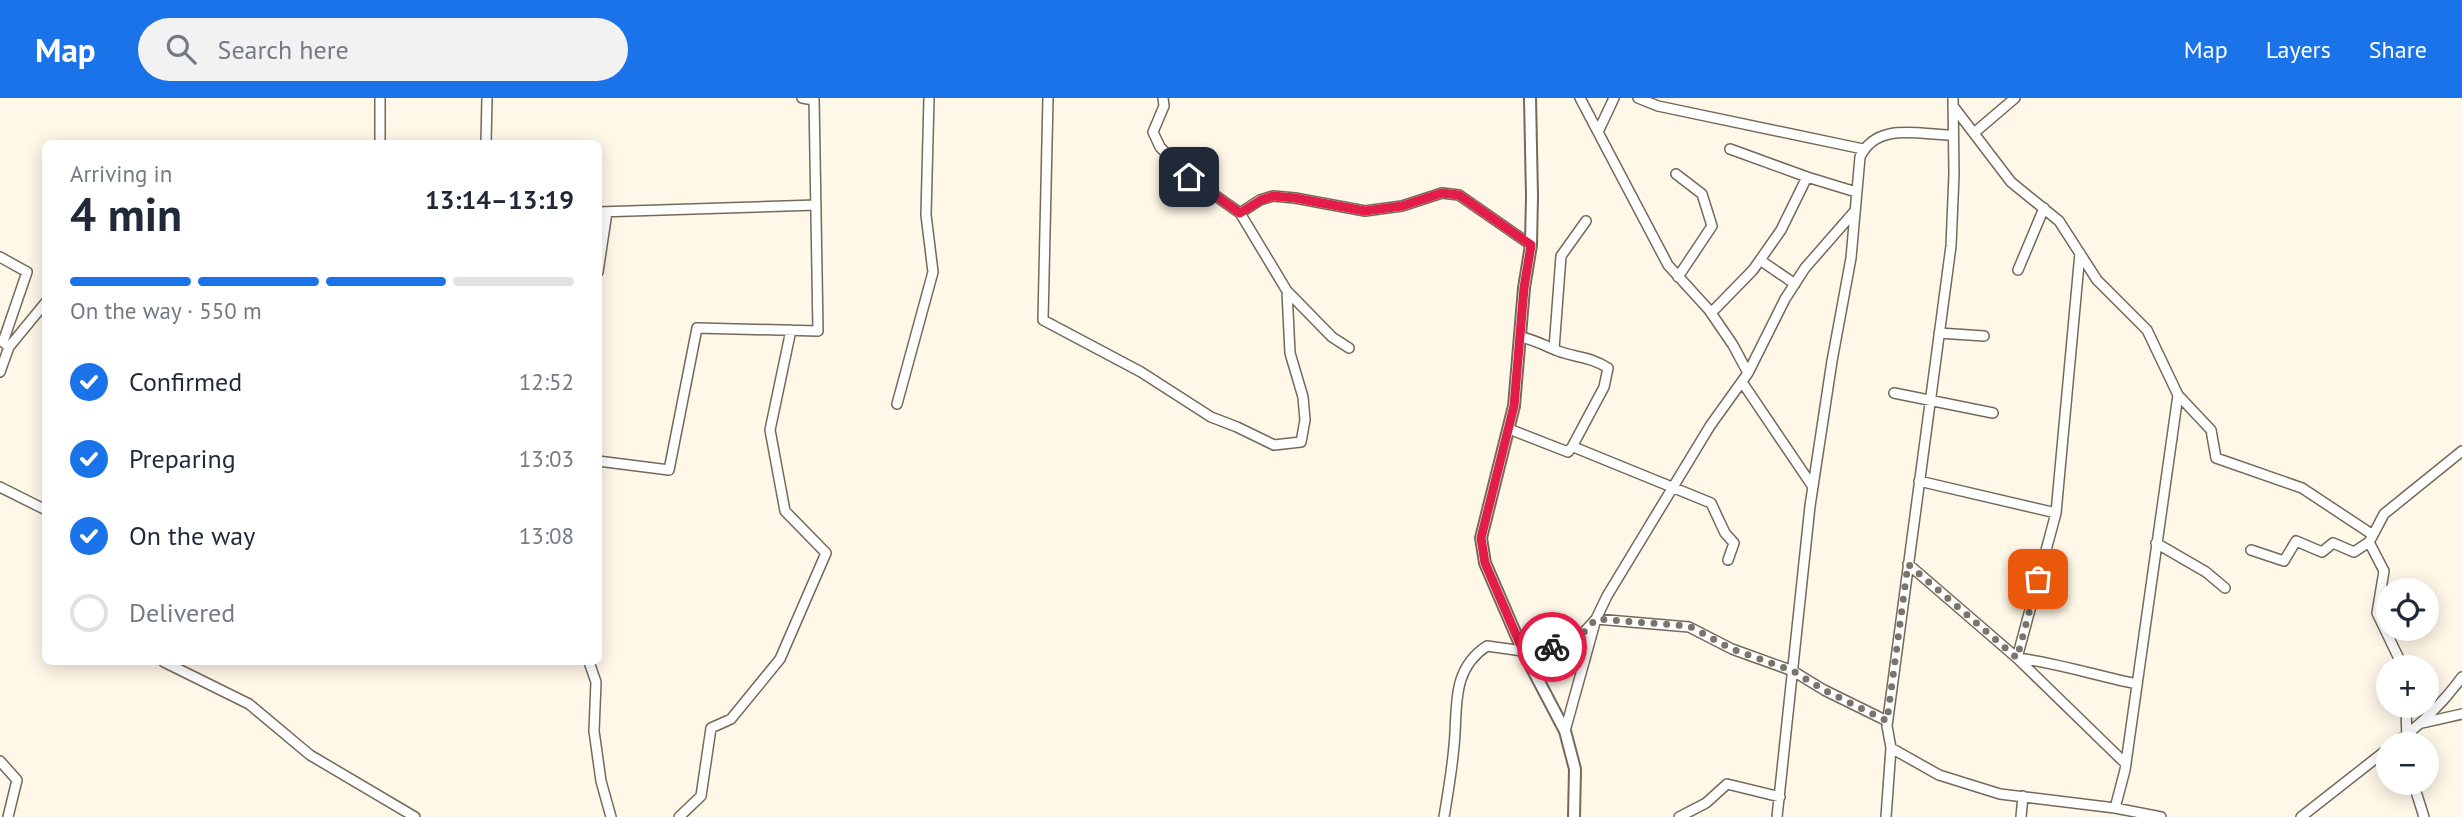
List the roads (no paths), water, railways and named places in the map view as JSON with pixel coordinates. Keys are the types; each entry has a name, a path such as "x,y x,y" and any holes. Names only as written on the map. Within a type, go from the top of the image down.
{"street":[{"path":"380,98 380,140"},
{"path":"486,140 487,98"},
{"path":"602,462 669,470 697,328 818,331 814,99 802,98"},
{"path":"897,404 933,272 926,215 929,98"},
{"path":"1048,98 1043,320 1141,372 1211,417 1274,444 1301,442 1305,420 1303,397 1290,353 1287,291"},
{"path":"1163,98 1164,106 1153,132 1160,147 1189,177 1240,213 1287,291 1332,337 1349,348"},
{"path":"1530,98 1531,245 1524,288 1514,406 1481,538 1485,563 1523,651 1565,731 1575,769 1574,817"},
{"path":"1580,98 1668,265 1711,313 1733,345 1745,378 1813,487"},
{"path":"1598,132 1614,98"},
{"path":"1638,98 1658,106 1863,149"},
{"path":"1974,133 2015,98"},
{"path":"1953,102 2011,182 2059,221 2097,280 2147,330 2178,395 2211,430 2216,458 2302,488 2371,538 2384,571 2377,613 2397,655"},
{"path":"1886,817 1891,748 1887,721 1951,246 1953,102"},
{"path":"1777,817 1813,487 1851,258 1860,157 1865,145 1885,133 1952,135"},
{"path":"1730,149 1807,177 1856,191"},
{"path":"1676,174 1702,194 1712,226 1678,276"},
{"path":"1711,313 1760,260 1781,230 1807,177"},
{"path":"1240,213 1273,196 1365,211 1402,206 1442,193 1459,195 1531,245"},
{"path":"603,212 816,205"},
{"path":"2018,270 2044,208"},
{"path":"1565,731 1596,619 1607,596 1710,426 1745,378 1805,268 1856,211"},
{"path":"1554,349 1560,256 1586,220"},
{"path":"2017,658 2056,513 2080,253"},
{"path":"0,257 27,272 2,342 9,347"},
{"path":"1760,260 1795,284"},
{"path":"0,372 9,347 42,307"},
{"path":"679,817 701,796 711,728 731,719 780,659 826,553 785,511 770,430 791,330"},
{"path":"1939,333 1984,336"},
{"path":"1508,429 1568,453 1604,387 1608,368 1593,359 1520,337"},
{"path":"1894,393 1993,413"},
{"path":"2115,808 2126,764 2178,395"},
{"path":"1572,447 1711,503 1725,533 1734,543 1728,560"},
{"path":"2251,550 2284,561 2296,541 2322,552 2333,543 2354,552 2371,538 2384,514 2462,451"},
{"path":"1919,481 2056,513"},
{"path":"0,487 42,508"},
{"path":"2156,543 2206,572 2225,588"},
{"path":"1908,564 2017,658 2126,764"},
{"path":"1444,817 1455,744 1456,695 1474,654 1487,646 1523,651 1573,644 1596,619"},
{"path":"1596,619 1689,626 1732,649 1793,671 1824,690 1887,721"},
{"path":"2017,658 2053,662 2094,675 2137,684"},
{"path":"170,665 249,704 310,755 415,817"},
{"path":"590,665 596,682 594,731 601,781 611,817"},
{"path":"2413,732 2462,677"},
{"path":"2421,723 2462,714"},
{"path":"1891,748 1939,775 2000,794 2115,808 2161,817"},
{"path":"2301,817 2376,758"},
{"path":"0,761 18,780 8,817"},
{"path":"1679,817 1706,803 1727,784 1780,797"},
{"path":"2417,795 2424,817"},
{"path":"2021,817 2023,796"}]}
